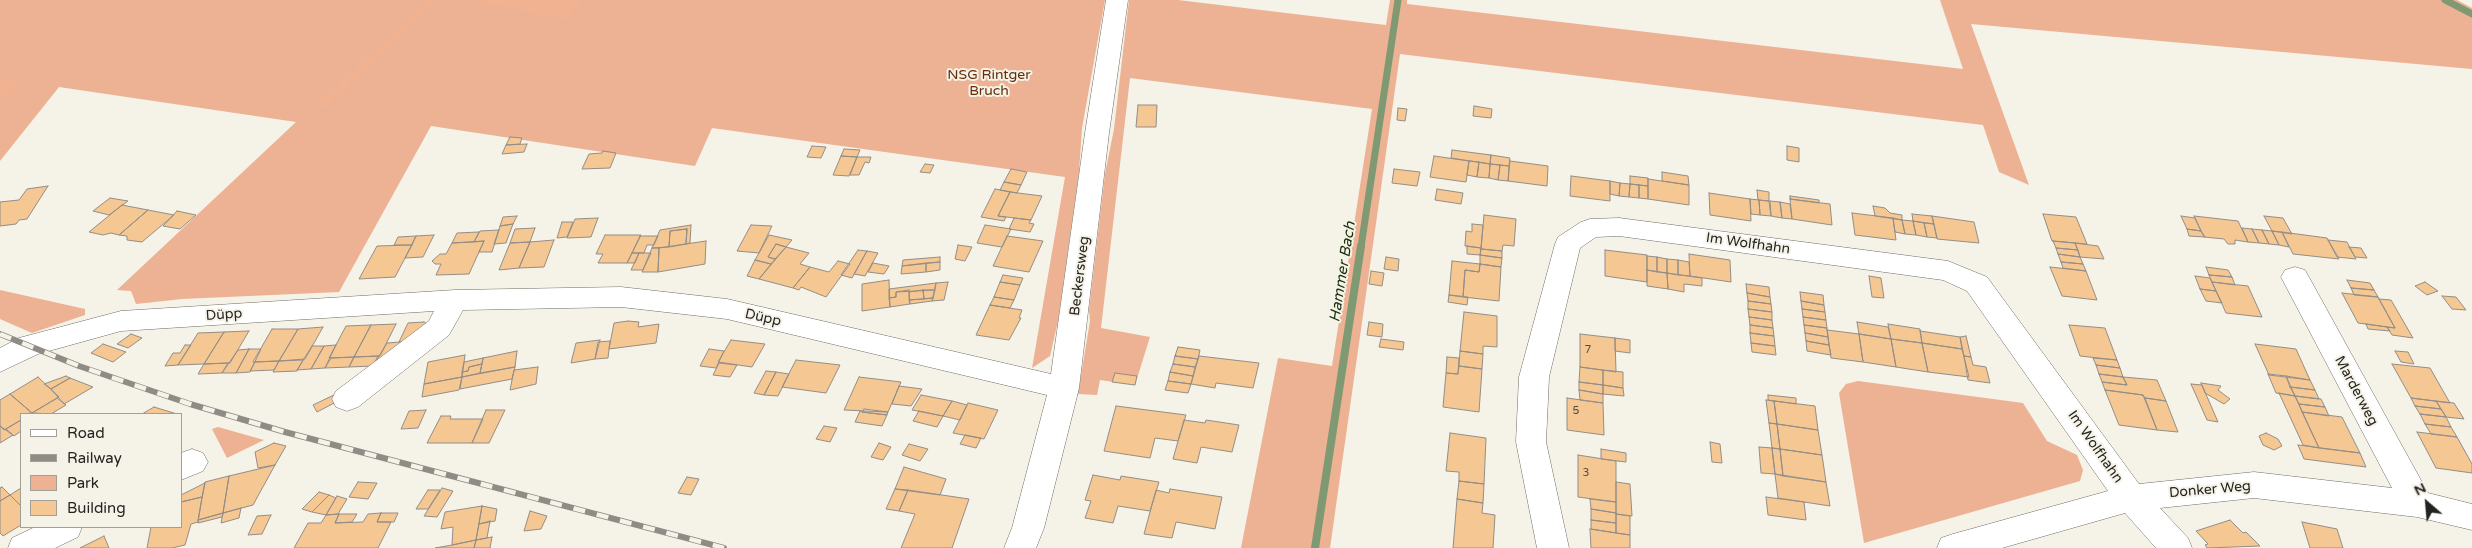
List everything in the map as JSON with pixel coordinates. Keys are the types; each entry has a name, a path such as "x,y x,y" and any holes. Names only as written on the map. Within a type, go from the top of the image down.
{"street":[{"name":"Beckersweg","path":"1020,548 1036,500 1064,388 1097,133 1117,0"},
{"name":"Im Wolfhahn","path":"1553,548 1531,442 1534,377 1568,244 1590,228 1619,227 1948,271 1977,284 2131,498 2176,548"},
{"name":"Marderweg","path":"2295,277 2417,504"},
{"name":"Düpp","path":"0,361 28,346 121,321 456,300 621,297 727,309 1064,388"},
{"path":"347,399 439,328 456,300"},
{"name":"Donker Weg","path":"1954,548 2131,498 2254,485 2417,504 2472,517"},
{"path":"24,548 64,528"}],"green space":[{"name":"NSG Rintger Bruch","path":"0,0 1105,0 1082,128 1079,172 1058,321 1050,356 1032,368 1065,177 712,128 695,166 431,126 339,292 182,299 136,304 131,291 117,290 296,122 59,87 0,161"},
{"path":"1129,0 1178,0 1386,25 1390,0 1407,0 1407,4 1963,69 1940,0 2457,0 2472,8 2472,69 1971,24 2029,185 1999,172 1983,125 1400,54 1330,548 1241,548 1278,358 1332,366 1372,109 1130,78 1101,328 1150,337 1135,385 1100,380 1097,395 1078,394 1090,321 1089,310 1105,174 1114,129"},
{"path":"0,290 85,309 85,315 32,333 0,319"},
{"path":"1858,381 2023,403 2047,441 2077,455 2083,470 2080,481 1864,543 1839,393 1846,384"},
{"path":"218,427 264,440 227,458 212,429"}],"shaded area":[{"path":"427,0 439,0 325,108 314,106"},
{"path":"471,0 584,0 566,20"},
{"path":"0,77 25,80 0,99"}],"building":[{"path":"1138,105 1157,105 1156,127 1136,127"},
{"path":"1474,106 1492,109 1491,118 1473,116"},
{"path":"1398,108 1407,109 1405,121 1397,120"},
{"path":"510,137 522,138 520,144 506,145"},
{"path":"527,144 524,152 502,154 506,145"},
{"path":"812,146 826,147 821,158 807,157"},
{"path":"1787,146 1799,148 1799,162 1787,160"},
{"path":"844,149 860,150 857,157 841,156"},
{"path":"1452,150 1491,155 1490,164 1451,158"},
{"path":"603,151 616,153 610,168 582,169 589,154 602,153"},
{"path":"1491,155 1510,158 1509,166 1490,164"},
{"path":"841,156 857,157 849,176 833,175"},
{"path":"1434,156 1469,161 1466,182 1430,177"},
{"path":"857,157 871,157 869,163 865,162 859,175 850,175"},
{"path":"1469,161 1479,162 1477,177 1467,175"},
{"path":"1510,161 1548,166 1547,186 1508,181"},
{"path":"1479,162 1490,164 1489,178 1477,177"},
{"path":"925,164 934,165 930,173 920,172"},
{"path":"1490,164 1500,165 1498,180 1489,178"},
{"path":"1500,165 1509,166 1508,181 1498,180"},
{"path":"1011,169 1027,172 1021,185 1004,182"},
{"path":"1394,169 1420,172 1417,186 1392,183"},
{"path":"1662,172 1688,176 1689,185 1662,181"},
{"path":"1571,176 1610,181 1610,201 1570,196"},
{"path":"1630,176 1648,178 1648,186 1630,184"},
{"path":"1648,179 1689,185 1689,205 1648,199"},
{"path":"1610,181 1620,183 1619,196 1610,194"},
{"path":"1004,182 1021,185 1017,193 1000,190"},
{"path":"1620,183 1630,184 1629,197 1619,196"},
{"path":"1630,184 1639,185 1639,198 1629,197"},
{"path":"1639,185 1648,186 1648,199 1639,198"},
{"path":"48,186 27,219 19,220 16,224 0,226 0,202 19,200 27,189"},
{"path":"995,189 1010,192 998,216 1006,217 1004,221 981,217"},
{"path":"1437,189 1463,193 1461,204 1435,200"},
{"path":"1757,190 1769,192 1769,201 1758,200"},
{"path":"1010,192 1042,196 1031,220 998,216"},
{"path":"1709,193 1750,199 1751,221 1710,215"},
{"path":"1790,196 1819,200 1819,203 1790,199"},
{"path":"110,198 128,201 109,215 93,211"},
{"path":"1750,199 1759,200 1760,215 1751,214"},
{"path":"1790,199 1830,204 1832,225 1792,219"},
{"path":"1759,200 1769,201 1771,216 1760,215"},
{"path":"1770,201 1780,202 1782,218 1771,216"},
{"path":"1780,202 1790,204 1792,219 1782,218"},
{"path":"122,205 148,210 119,235 111,233 103,235 89,232"},
{"path":"1873,206 1885,208 1890,213 1902,215 1902,220 1875,216"},
{"path":"148,210 174,215 142,242 127,240 127,236 119,235"},
{"path":"177,211 196,215 180,229 163,226"},
{"path":"1852,213 1893,218 1896,240 1855,235"},
{"path":"1912,214 1932,216 1934,224 1913,221"},
{"path":"2043,214 2076,217 2087,244 2052,241"},
{"path":"1484,215 1516,219 1514,246 1503,245 1502,251 1481,249"},
{"path":"517,216 513,224 500,226 503,217"},
{"path":"1932,216 1974,222 1979,243 1937,239"},
{"path":"2181,216 2195,218 2201,231 2187,229"},
{"path":"2194,216 2238,221 2248,242 2235,240 2235,244 2228,244 2224,239 2204,237"},
{"path":"2264,216 2283,218 2292,234 2272,231"},
{"path":"598,218 591,237 567,238 575,219"},
{"path":"1014,218 1031,220 1029,223 1034,224 1030,232 1009,229"},
{"path":"1893,218 1902,220 1905,234 1895,232"},
{"path":"1902,220 1913,221 1916,235 1905,234"},
{"path":"1913,221 1924,223 1927,237 1916,235"},
{"path":"562,222 573,222 567,237 557,238"},
{"path":"1924,223 1934,224 1937,238 1927,237"},
{"path":"513,224 506,243 494,244 500,226"},
{"path":"1472,224 1483,225 1481,248 1465,246 1466,231 1472,232"},
{"path":"691,225 690,243 686,244 687,229 670,231 669,247 652,248 660,230"},
{"path":"751,225 772,226 759,253 737,251"},
{"path":"985,225 1011,229 1002,247 977,243"},
{"path":"535,228 530,242 510,243 515,229"},
{"path":"2242,228 2252,229 2259,243 2248,242"},
{"path":"687,229 686,244 669,247 670,231"},
{"path":"2187,229 2201,231 2205,237 2189,236"},
{"path":"2252,229 2262,230 2269,244 2259,243"},
{"path":"499,230 492,252 479,252 484,241 474,242 480,231"},
{"path":"2262,230 2272,231 2279,245 2269,244"},
{"path":"2272,231 2282,232 2289,247 2279,245"},
{"path":"479,232 474,242 452,243 457,233"},
{"path":"2282,232 2327,238 2339,259 2293,254"},
{"path":"434,235 423,257 405,258 416,236"},
{"path":"605,235 641,235 627,263 598,263 603,254 596,254"},
{"path":"769,235 792,240 786,247 776,244 768,257 775,259 771,264 755,260"},
{"path":"416,236 412,245 394,245 398,237"},
{"path":"640,236 658,236 654,245 647,245 644,253 632,253"},
{"path":"1007,236 1043,241 1029,272 993,266"},
{"path":"554,240 544,267 519,268 530,242"},
{"path":"2328,240 2347,242 2356,259 2337,257"},
{"path":"484,241 469,274 436,275 441,264 435,264 432,261 440,254 446,254 452,243"},
{"path":"706,241 705,264 658,272 659,248"},
{"path":"2053,241 2075,243 2078,250 2056,248"},
{"path":"530,242 519,268 499,270 510,243"},
{"path":"2075,243 2098,246 2104,259 2080,257"},
{"path":"776,244 786,247 775,259 768,257"},
{"path":"412,245 395,277 359,279 377,246"},
{"path":"958,245 972,247 965,261 955,259"},
{"path":"1467,246 1481,248 1480,255 1467,254"},
{"path":"786,247 809,253 800,264 810,267 793,288 759,279"},
{"path":"2349,247 2361,248 2367,258 2355,257"},
{"path":"652,248 659,248 658,272 642,272"},
{"path":"2056,248 2078,250 2080,257 2058,254"},
{"path":"1481,249 1502,251 1502,258 1480,255"},
{"path":"858,250 867,251 852,278 841,275"},
{"path":"1605,250 1647,255 1647,282 1605,276"},
{"path":"867,251 878,253 865,276 854,274"},
{"path":"632,253 639,253 635,263 627,263"},
{"path":"639,253 651,253 643,270 631,270"},
{"path":"1689,254 1730,260 1731,282 1690,276"},
{"path":"2058,254 2080,257 2083,264 2061,262"},
{"path":"1480,255 1502,258 1501,267 1480,264"},
{"path":"1647,256 1657,257 1657,272 1647,270"},
{"path":"940,257 940,262 902,266 903,260"},
{"path":"1386,257 1399,259 1398,271 1384,269"},
{"path":"1657,257 1667,259 1667,273 1657,272"},
{"path":"1667,259 1678,260 1678,275 1667,273"},
{"path":"755,260 771,264 759,279 747,276"},
{"path":"1678,260 1689,262 1690,276 1678,275"},
{"path":"838,261 850,264 826,297 801,287 799,290 793,288 810,267 829,272"},
{"path":"1452,261 1480,264 1479,272 1465,270 1463,297 1449,295"},
{"path":"940,262 940,270 926,272 926,263"},
{"path":"2061,262 2083,264 2086,271 2063,268"},
{"path":"873,263 889,266 884,274 868,272"},
{"path":"926,263 926,272 901,274 902,266"},
{"path":"1480,264 1501,267 1499,301 1463,297 1465,270 1479,272"},
{"path":"2050,267 2086,271 2097,300 2062,296"},
{"path":"2206,267 2228,270 2232,277 2209,275"},
{"path":"1647,270 1667,273 1668,289 1647,286"},
{"path":"1371,271 1384,273 1382,286 1369,284"},
{"path":"1667,273 1702,278 1702,286 1684,284 1684,292 1668,289"},
{"path":"1003,275 1023,278 1020,285 1000,282"},
{"path":"2209,275 2232,277 2235,285 2212,282"},
{"path":"1869,276 1881,278 1884,298 1872,297"},
{"path":"2195,276 2210,278 2216,291 2200,289"},
{"path":"889,280 890,307 862,311 862,284"},
{"path":"2347,280 2370,283 2374,290 2351,288"},
{"path":"948,282 944,300 932,301 936,283"},
{"path":"1000,282 1020,285 1014,300 994,297"},
{"path":"2212,282 2248,286 2262,317 2226,313"},
{"path":"2425,282 2438,291 2427,295 2415,286"},
{"path":"936,283 935,290 896,292 896,297 889,298 889,289"},
{"path":"1746,284 1769,287 1770,297 1747,293"},
{"path":"2351,288 2374,290 2378,297 2354,295"},
{"path":"2200,289 2216,291 2222,303 2206,301"},
{"path":"909,290 910,304 890,307 889,298 896,297 896,292"},
{"path":"923,290 924,299 909,300 909,292"},
{"path":"923,290 935,290 933,298 924,299"},
{"path":"1800,292 1823,295 1824,305 1801,301"},
{"path":"1747,293 1770,297 1771,304 1748,301"},
{"path":"2342,293 2378,297 2395,328 2358,323"},
{"path":"1449,295 1468,297 1467,305 1448,302"},
{"path":"2442,296 2456,297 2466,310 2452,309"},
{"path":"994,297 1014,300 1010,308 990,305"},
{"path":"933,298 932,301 910,304 909,300"},
{"path":"2379,299 2391,300 2413,338 2392,335 2387,327 2395,328"},
{"path":"1748,301 1771,304 1772,312 1748,309"},
{"path":"1801,301 1824,305 1825,312 1802,309"},
{"path":"990,305 1022,310 1019,318 1021,318 1009,340 976,335"},
{"path":"1748,309 1772,312 1772,320 1749,317"},
{"path":"1802,309 1825,312 1826,320 1803,317"},
{"path":"1464,312 1497,316 1497,347 1483,346 1483,354 1460,351"},
{"path":"1749,317 1772,320 1773,328 1750,325"},
{"path":"1803,317 1826,320 1827,328 1804,325"},
{"path":"424,322 432,327 413,341 399,342 408,323"},
{"path":"639,322 638,327 659,324 656,343 609,349 614,323"},
{"path":"1369,322 1383,324 1382,337 1367,335"},
{"path":"1857,322 1888,327 1891,339 1859,334"},
{"path":"396,324 380,356 354,357 371,325"},
{"path":"1888,324 1920,329 1922,343 1891,339"},
{"path":"2366,324 2387,327 2390,331 2368,329"},
{"path":"371,325 354,357 329,358 346,326"},
{"path":"1750,325 1773,328 1774,336 1750,333"},
{"path":"1804,325 1827,328 1828,337 1805,333"},
{"path":"2069,325 2105,328 2117,360 2080,356"},
{"path":"323,327 305,359 279,361 298,329"},
{"path":"272,329 298,329 279,361 253,362"},
{"path":"1827,330 1859,334 1863,362 1831,358"},
{"path":"249,331 230,363 204,364 224,332"},
{"path":"1920,331 1960,337 1962,349 1922,343"},
{"path":"224,332 204,364 178,365 198,333"},
{"path":"1750,333 1774,336 1775,346 1751,343"},
{"path":"1805,333 1828,337 1829,345 1806,341"},
{"path":"131,334 142,338 128,348 117,344"},
{"path":"1580,334 1615,338 1616,372 1580,367"},
{"path":"1859,334 1891,339 1896,367 1863,362"},
{"path":"1966,336 1971,357 1964,356 1960,337"},
{"path":"1615,338 1630,340 1630,353 1615,351"},
{"path":"1381,339 1404,342 1403,350 1379,347"},
{"path":"1891,339 1922,343 1928,372 1896,367"},
{"path":"600,340 595,359 571,363 576,343"},
{"path":"731,340 765,344 752,367 718,362"},
{"path":"413,341 373,366 387,343"},
{"path":"610,341 608,358 595,359 598,342"},
{"path":"1806,341 1829,345 1831,355 1807,351"},
{"path":"1751,343 1775,346 1776,355 1752,352"},
{"path":"1922,343 1962,349 1969,377 1928,372"},
{"path":"103,344 126,352 113,362 91,353"},
{"path":"2255,344 2296,349 2310,380 2269,375"},
{"path":"185,345 191,345 178,365 165,366 173,353 180,353"},
{"path":"336,345 325,368 311,369 324,346"},
{"path":"312,346 324,346 311,369 297,370"},
{"path":"1178,347 1200,350 1198,359 1175,356"},
{"path":"249,349 261,349 250,372 236,373"},
{"path":"249,349 236,373 222,373 238,350"},
{"path":"709,349 724,351 716,368 700,366"},
{"path":"517,351 515,367 480,373 483,358"},
{"path":"1460,351 1483,354 1482,369 1459,366"},
{"path":"2395,351 2408,352 2414,364 2401,362"},
{"path":"465,355 462,377 424,384 428,362"},
{"path":"378,356 373,366 349,367 354,357"},
{"path":"1175,356 1198,359 1195,367 1173,364"},
{"path":"1199,356 1259,363 1253,388 1216,383 1215,388 1191,384"},
{"path":"1964,356 1971,357 1973,365 1986,367 1990,383 1968,380"},
{"path":"354,357 349,367 325,368 331,358"},
{"path":"1447,357 1459,358 1458,374 1446,373"},
{"path":"483,358 482,364 469,367 468,371 462,372 464,362"},
{"path":"2093,358 2117,360 2120,368 2096,365"},
{"path":"303,360 297,371 273,372 279,361"},
{"path":"796,360 840,365 826,393 782,387"},
{"path":"279,361 274,370 250,371 255,362"},
{"path":"228,363 222,373 198,374 204,364"},
{"path":"719,363 737,365 730,377 713,375"},
{"path":"482,364 480,373 462,377 462,372 468,371 469,367"},
{"path":"1173,364 1195,367 1193,376 1170,372"},
{"path":"2392,364 2430,368 2450,403 2411,398"},
{"path":"2096,365 2120,368 2123,377 2099,374"},
{"path":"1459,366 1482,369 1479,412 1443,407 1446,373 1458,374"},
{"path":"515,367 512,379 460,389 462,377"},
{"path":"538,367 536,384 510,390 514,370"},
{"path":"1580,367 1603,370 1603,385 1579,382"},
{"path":"1603,370 1623,372 1623,388 1603,385"},
{"path":"766,371 776,372 764,395 754,393"},
{"path":"776,372 789,374 778,396 764,395"},
{"path":"1170,372 1193,376 1191,384 1168,381"},
{"path":"1115,373 1137,376 1135,385 1112,382"},
{"path":"2099,374 2123,377 2127,385 2102,382"},
{"path":"2268,374 2286,376 2295,396 2276,393"},
{"path":"66,376 70,378 51,389 44,384"},
{"path":"2286,376 2310,380 2315,390 2290,387"},
{"path":"38,377 59,397 32,413 10,394"},
{"path":"462,377 459,390 422,397 424,384"},
{"path":"859,377 901,382 888,412 844,410"},
{"path":"2123,377 2157,380 2166,401 2145,398 2143,395 2105,390 2102,382 2127,385"},
{"path":"70,378 93,387 64,404 51,389"},
{"path":"1168,381 1191,384 1188,393 1165,390"},
{"path":"1579,382 1603,385 1603,394 1579,390"},
{"path":"2201,383 2221,386 2218,390 2230,399 2224,404 2205,393"},
{"path":"2191,384 2202,385 2218,422 2207,420"},
{"path":"1603,385 1623,388 1624,396 1603,394"},
{"path":"899,386 922,389 911,406 892,404"},
{"path":"2290,387 2315,390 2319,399 2295,396"},
{"path":"1579,390 1603,394 1603,403 1580,400"},
{"path":"2105,390 2143,395 2157,430 2119,425"},
{"path":"2279,393 2295,396 2319,448 2303,445"},
{"path":"10,394 32,413 20,413 20,421 4,430 0,426 0,400"},
{"path":"336,394 340,400 317,412 313,405"},
{"path":"921,395 952,401 943,416 912,410"},
{"path":"1768,395 1796,398 1796,404 1768,400"},
{"path":"2295,396 2321,399 2325,407 2299,404"},
{"path":"57,398 66,405 53,413 32,413"},
{"path":"1567,398 1603,403 1604,435 1567,430"},
{"path":"2145,398 2166,401 2178,432 2157,430"},
{"path":"2411,398 2436,401 2441,409 2415,406"},
{"path":"1766,400 1774,401 1777,424 1769,423"},
{"path":"952,401 967,405 960,420 943,416"},
{"path":"1774,401 1815,406 1818,430 1777,424"},
{"path":"2436,401 2454,403 2464,419 2446,417"},
{"path":"968,403 998,410 984,439 953,433"},
{"path":"2299,404 2325,407 2329,416 2302,412"},
{"path":"1116,406 1186,415 1178,441 1155,438 1150,458 1104,451"},
{"path":"2415,406 2441,409 2446,417 2420,414"},
{"path":"154,407 174,413 144,413"},
{"path":"864,409 888,412 887,415 862,412"},
{"path":"426,410 418,428 401,429 409,411"},
{"path":"486,410 505,410 489,443 472,443"},
{"path":"860,411 887,415 882,426 855,422"},
{"path":"919,411 943,416 937,427 913,421"},
{"path":"2302,412 2342,417 2360,453 2319,448"},
{"path":"2420,414 2446,417 2451,427 2425,424"},
{"path":"441,416 451,416 450,419 483,419 472,443 427,443"},
{"path":"1184,420 1205,423 1206,420 1239,425 1232,452 1201,447 1197,463 1173,459"},
{"path":"20,421 20,432 14,436 6,429"},
{"path":"1769,423 1777,424 1780,449 1772,448"},
{"path":"1777,424 1818,430 1822,455 1780,449"},
{"path":"2425,424 2451,427 2457,437 2431,434"},
{"path":"0,426 13,435 0,443"},
{"path":"824,426 837,428 830,442 816,439"},
{"path":"2417,432 2457,437 2472,464 2472,473 2436,468"},
{"path":"1450,433 1486,438 1484,484 1459,481 1459,472 1446,471"},
{"path":"2266,433 2278,439 2282,446 2274,450 2263,445 2259,436"},
{"path":"965,435 981,438 976,448 960,444"},
{"path":"1710,442 1720,444 1722,463 1712,462"},
{"path":"274,443 286,446 275,465 258,468 255,452"},
{"path":"879,443 891,447 883,460 871,457"},
{"path":"909,444 928,449 920,461 902,455"},
{"path":"2298,445 2360,453 2366,467 2304,459"},
{"path":"1759,447 1772,448 1775,474 1761,473"},
{"path":"1772,448 1780,449 1783,476 1775,474"},
{"path":"1601,449 1626,453 1626,462 1601,459"},
{"path":"1780,449 1822,455 1826,482 1783,476"},
{"path":"1578,455 1616,461 1616,502 1578,497"},
{"path":"275,465 253,505 223,513 229,476"},
{"path":"904,467 946,479 940,495 895,489"},
{"path":"1775,474 1826,482 1830,506 1778,498"},
{"path":"1093,475 1120,480 1121,476 1159,482 1150,511 1118,506 1113,523 1085,518 1091,501 1085,500"},
{"path":"229,476 223,513 198,520 205,482"},
{"path":"687,477 699,479 691,495 678,493"},
{"path":"1459,481 1484,484 1483,503 1457,499"},
{"path":"358,482 377,483 368,499 349,497"},
{"path":"1616,482 1630,484 1632,516 1616,514"},
{"path":"205,483 202,497 182,502 182,494"},
{"path":"2,487 10,495 0,501 0,488"},
{"path":"442,488 453,491 437,517 424,516"},
{"path":"20,489 20,505 10,495"},
{"path":"895,489 908,490 899,511 886,509"},
{"path":"1170,489 1222,497 1215,529 1176,522 1172,538 1144,534 1156,490 1169,493"},
{"path":"428,490 440,490 428,509 416,509"},
{"path":"908,490 969,499 952,548 901,548 915,514 899,511"},
{"path":"319,492 329,495 312,512 302,509"},
{"path":"10,495 20,505 20,526 3,536 0,533 0,501"},
{"path":"329,495 336,498 326,515 312,512"},
{"path":"337,496 347,499 338,514 326,515"},
{"path":"202,497 198,522 191,524 185,545 172,548 147,548 151,528 182,528 182,502"},
{"path":"1766,497 1804,502 1806,520 1768,515"},
{"path":"1457,499 1483,503 1482,513 1495,515 1493,548 1453,548"},
{"path":"1590,499 1616,502 1616,513 1591,509"},
{"path":"482,506 497,509 495,521 479,524"},
{"path":"482,506 476,540 452,545 453,527 441,529 445,512"},
{"path":"241,508 239,518 221,523 223,513"},
{"path":"1591,509 1616,513 1616,523 1591,520"},
{"path":"530,511 547,516 541,529 524,531"},
{"path":"223,513 222,517 198,523 198,520"},
{"path":"381,513 377,522 391,522 378,548 294,548 308,523 321,523 326,515 339,514 335,523 363,522 368,514"},
{"path":"381,513 398,513 394,522 377,522"},
{"path":"339,514 357,514 352,522 335,523"},
{"path":"1616,514 1630,516 1630,535 1616,533"},
{"path":"271,515 262,534 248,535 257,516"},
{"path":"1591,520 1616,523 1616,533 1591,529"},
{"path":"2230,520 2260,546 2207,548 2205,545 2208,544 2196,531"},
{"path":"490,521 487,538 476,540 479,524"},
{"path":"2302,522 2337,529 2343,548 2310,548"},
{"path":"1590,529 1630,535 1630,548 1591,548"},
{"path":"104,536 109,548 80,548"},
{"path":"492,537 490,548 474,548 476,540"},
{"path":"476,540 474,548 435,548 452,545"}],"waterway":[{"name":"Hammer Bach","path":"1361,247 1398,0"},
{"path":"2445,0 2472,14"},
{"name":"Hammer Bach","path":"1315,548 1361,246"}],"railway":[{"path":"0,334 79,366 190,404 285,432 724,548"}]}
